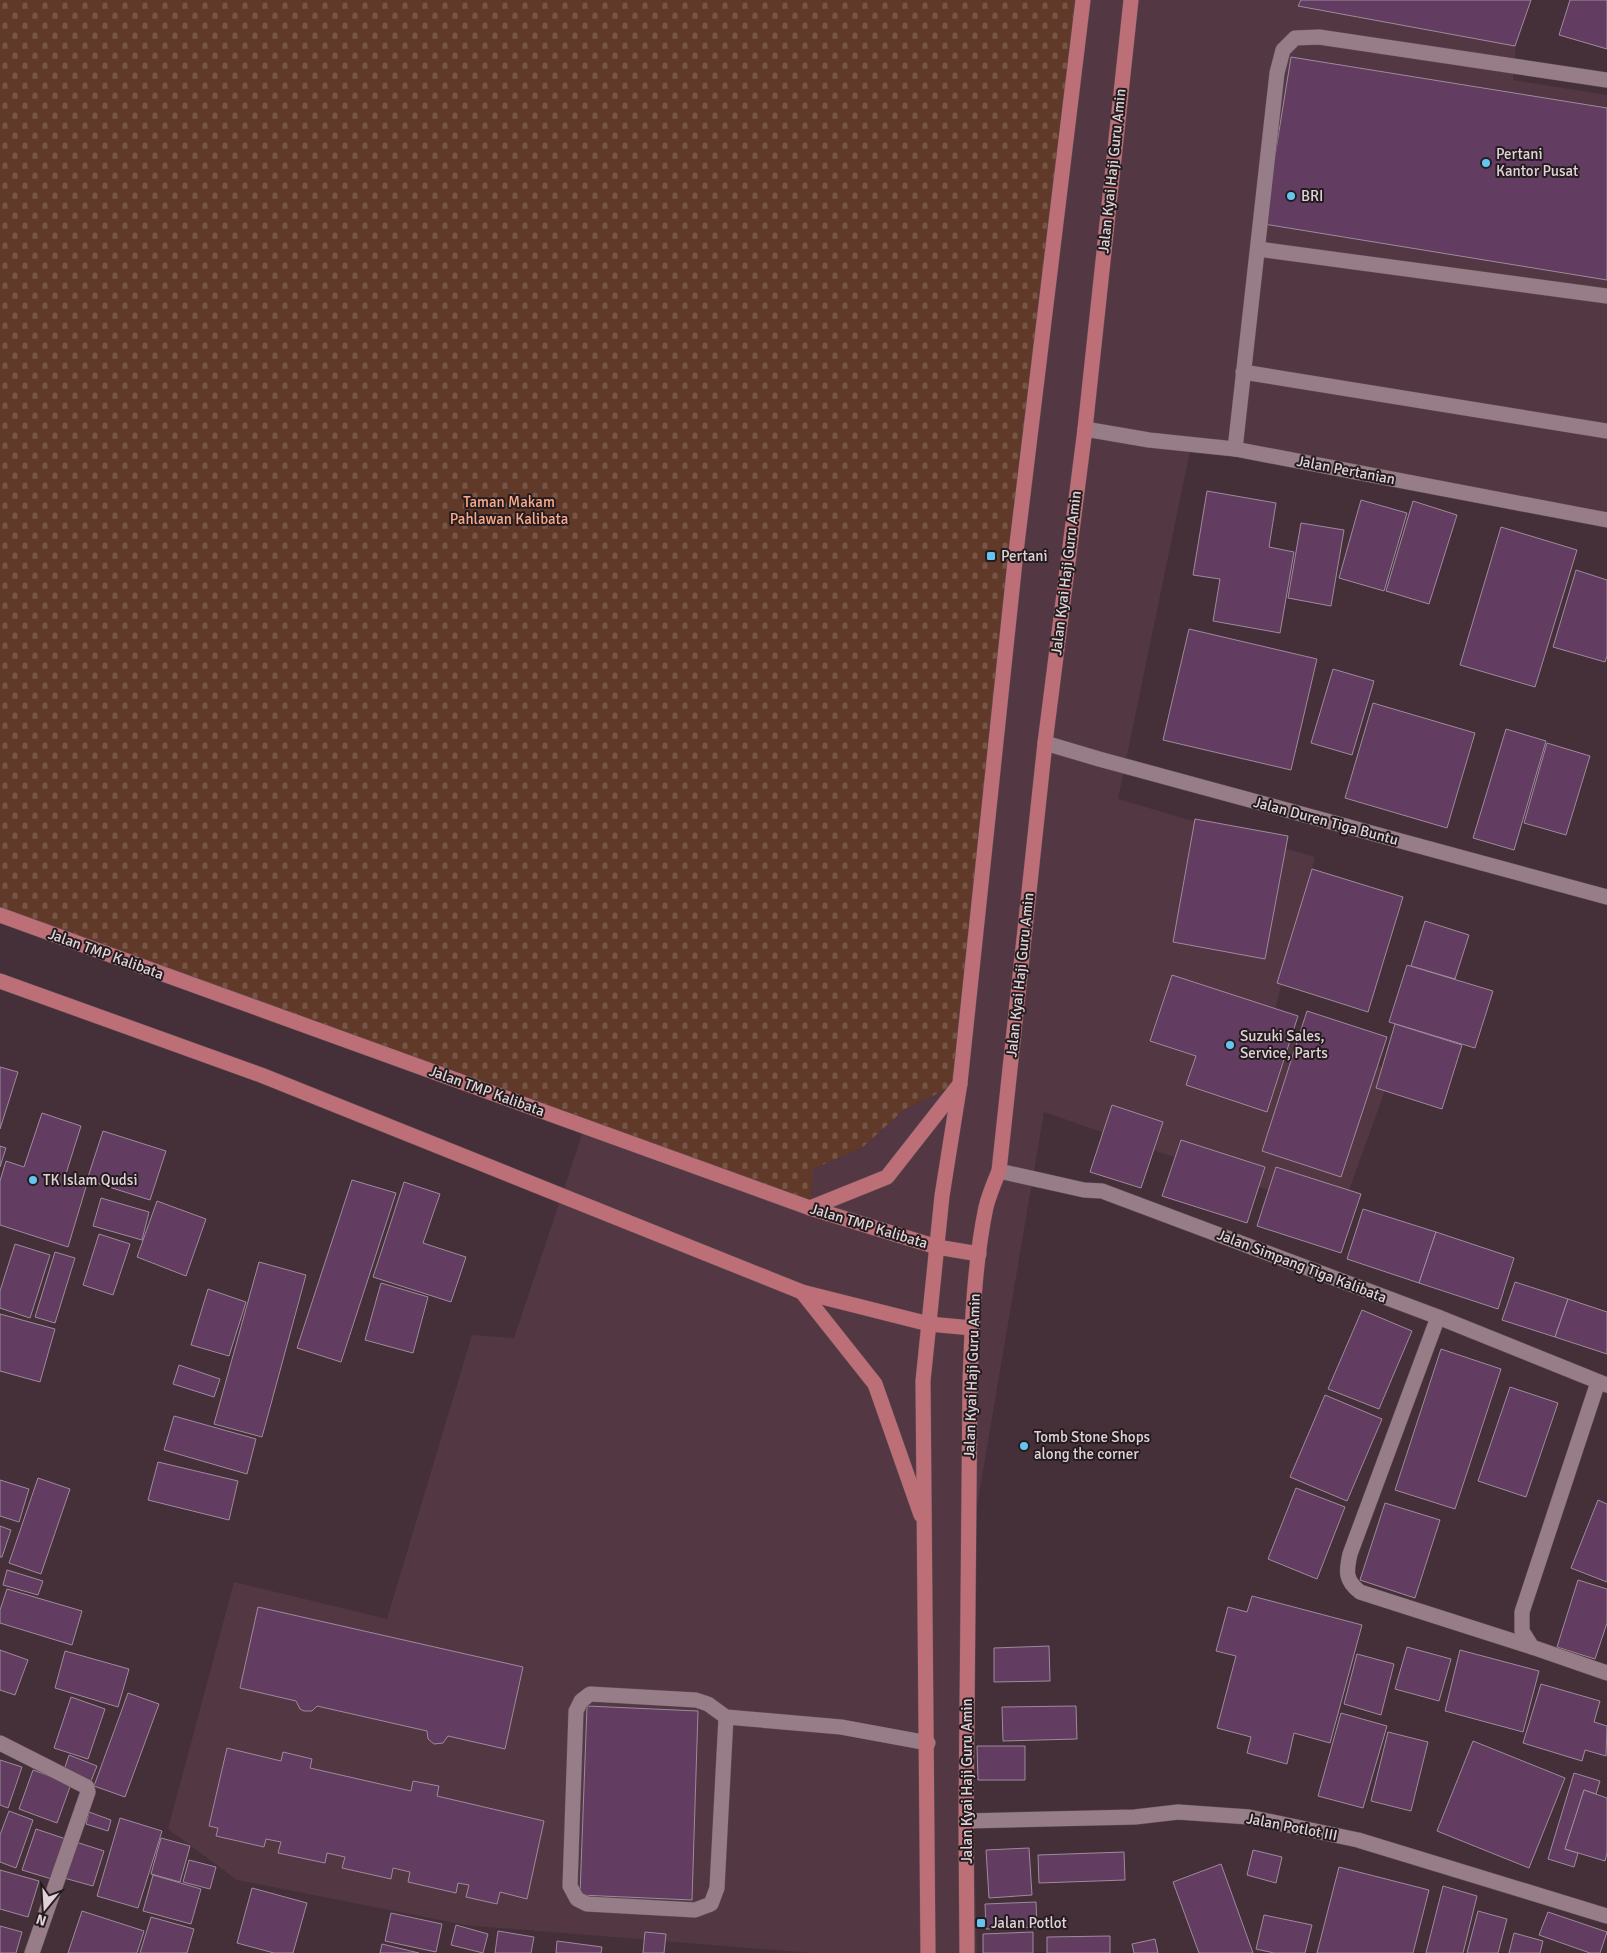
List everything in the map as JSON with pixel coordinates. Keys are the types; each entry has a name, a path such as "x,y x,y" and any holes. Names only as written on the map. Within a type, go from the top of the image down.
{"main road":[{"path":"928,1953 928,1743 923,1381 942,1196 960,1083 1017,543 1083,0"},
{"name":"Jalan Kyai Haji Guru Amin","path":"967,1953 966,1820 972,1328 986,1206 999,1171 1045,743 1085,429 1131,0"},
{"name":"Jalan TMP Kalibata","path":"0,915 810,1208 937,1247 979,1254"},
{"path":"0,981 261,1075 802,1292 929,1324 972,1328"},
{"path":"810,1208 887,1177 960,1083"},
{"path":"802,1292 875,1384 924,1526"}],"street":[{"path":"1235,449 1277,73 1283,50 1295,38 1319,37 1607,80"},
{"path":"1258,249 1607,296"},
{"path":"1243,372 1607,431"},
{"name":"Jalan Pertanian","path":"1085,429 1149,440 1235,449 1607,520"},
{"name":"Jalan Duren Tiga Buntu","path":"1045,743 1607,897"},
{"name":"Jalan Simpang Tiga Kalibata","path":"999,1171 1084,1190 1102,1191 1438,1317 1603,1384 1522,1612 1522,1631 1532,1647"},
{"path":"1438,1317 1350,1554 1346,1570 1351,1584 1360,1592 1607,1672"},
{"path":"726,1717 717,1888 710,1904 694,1910 587,1904 577,1898 570,1886 576,1710 581,1701 590,1694 696,1700 708,1704 726,1717 841,1727 928,1743"},
{"path":"0,1743 87,1788 88,1792 32,1953"},
{"name":"Jalan Potlot III","path":"966,1820 1135,1817 1178,1812 1249,1817 1358,1840 1607,1916"}],"shaded area":[{"path":"1086,0 1523,0 1519,12 1513,80 1607,95 1607,516 1191,446 1118,799 1315,857 1271,1025 1392,1071 1340,1215 1044,1112 967,1565 977,1953 811,1953 465,1925 237,1880 168,1829 234,1582 387,1619 472,1335 514,1338 585,1126 810,1208 813,1169 863,1147 905,1109 960,1083"}],"green space":[{"name":"Taman Makam Pahlawan Kalibata","path":"0,0 1084,0 960,1083 905,1109 863,1147 813,1169 810,1208 0,915"}],"building":[{"path":"1301,0 1531,0 1515,46 1298,6"},
{"path":"1570,0 1607,0 1607,49 1559,35"},
{"path":"1291,57 1607,108 1607,280 1264,224"},
{"path":"1207,491 1276,503 1269,547 1294,552 1280,633 1213,621 1220,579 1193,575"},
{"path":"1361,500 1407,513 1384,591 1339,578"},
{"path":"1413,501 1457,515 1429,604 1386,591"},
{"path":"1301,523 1344,530 1331,606 1288,598"},
{"path":"1501,527 1577,550 1535,687 1460,665"},
{"path":"1576,570 1607,580 1607,656 1605,662 1553,647"},
{"path":"1189,629 1317,659 1291,770 1163,740"},
{"path":"1333,669 1374,681 1352,755 1311,743"},
{"path":"1373,703 1475,733 1447,828 1345,798"},
{"path":"1506,729 1546,741 1514,850 1473,838"},
{"path":"1547,743 1590,756 1566,835 1524,823"},
{"path":"1195,819 1288,836 1265,959 1173,942"},
{"path":"1312,869 1403,897 1368,1012 1277,983"},
{"path":"1425,921 1469,935 1455,979 1411,966"},
{"path":"1407,965 1493,991 1475,1048 1389,1022"},
{"path":"1172,975 1298,1016 1267,1112 1186,1085 1196,1056 1150,1041"},
{"path":"1307,1011 1387,1037 1341,1177 1262,1151"},
{"path":"1395,1024 1462,1045 1442,1109 1376,1088"},
{"path":"0,1067 18,1072 0,1129"},
{"path":"1112,1105 1163,1122 1141,1188 1090,1172"},
{"name":"TK Islam Qudsi","path":"42,1113 81,1126 64,1180 86,1187 68,1247 0,1225 0,1181 6,1161 24,1167"},
{"path":"103,1131 166,1151 150,1200 87,1180"},
{"path":"1181,1140 1265,1167 1247,1223 1162,1196"},
{"path":"0,1146 6,1148 0,1167"},
{"path":"1276,1167 1361,1194 1341,1253 1257,1226"},
{"path":"352,1180 396,1193 341,1362 297,1348"},
{"path":"404,1182 440,1194 423,1243 466,1257 451,1302 373,1277"},
{"path":"101,1198 149,1212 142,1240 93,1226"},
{"path":"157,1201 206,1219 186,1276 137,1257"},
{"path":"1363,1209 1436,1232 1419,1283 1347,1259"},
{"path":"1436,1232 1514,1258 1498,1309 1419,1283"},
{"path":"99,1234 130,1244 113,1295 83,1285"},
{"path":"15,1244 50,1255 30,1318 0,1308 0,1291"},
{"path":"55,1252 75,1258 55,1323 35,1317"},
{"path":"259,1262 306,1275 262,1437 214,1424"},
{"path":"1515,1282 1568,1299 1555,1337 1502,1320"},
{"path":"381,1283 428,1297 413,1353 365,1340"},
{"path":"208,1289 246,1302 229,1356 191,1345"},
{"path":"1568,1299 1607,1312 1607,1354 1555,1337"},
{"path":"1362,1310 1412,1331 1379,1409 1328,1389"},
{"path":"0,1314 55,1329 40,1382 0,1371"},
{"path":"1441,1349 1501,1369 1455,1509 1395,1490"},
{"path":"179,1365 220,1379 214,1397 173,1384"},
{"path":"1510,1387 1558,1403 1526,1497 1478,1481"},
{"path":"1325,1395 1382,1419 1347,1501 1290,1477"},
{"path":"174,1416 256,1439 247,1474 164,1450"},
{"path":"158,1462 238,1481 229,1520 148,1500"},
{"path":"38,1478 70,1489 41,1574 9,1563"},
{"path":"0,1480 29,1489 19,1522 0,1516"},
{"path":"1296,1488 1345,1507 1317,1579 1268,1559"},
{"path":"1598,1500 1607,1504 1607,1582 1571,1568"},
{"path":"1385,1503 1440,1520 1415,1598 1360,1580"},
{"path":"0,1526 11,1530 2,1557 0,1557"},
{"path":"7,1570 43,1581 38,1595 3,1585"},
{"path":"1578,1580 1607,1589 1607,1623 1595,1659 1557,1647"},
{"path":"7,1589 82,1611 72,1645 0,1623 0,1610"},
{"path":"1252,1596 1362,1625 1330,1743 1294,1733 1287,1764 1247,1753 1251,1737 1217,1728 1236,1656 1216,1651 1228,1607 1247,1612"},
{"path":"258,1607 523,1667 505,1749 448,1736 443,1743 434,1744 428,1739 427,1731 317,1706 312,1711 304,1711 300,1709 296,1701 240,1688"},
{"path":"1049,1646 1050,1681 994,1682 994,1648"},
{"path":"1407,1647 1451,1659 1439,1701 1395,1689"},
{"path":"0,1650 28,1660 15,1695 0,1690"},
{"path":"1460,1650 1539,1671 1523,1732 1445,1711"},
{"path":"65,1651 129,1669 118,1707 55,1688"},
{"path":"1357,1654 1394,1664 1381,1715 1344,1704"},
{"path":"1541,1684 1600,1701 1594,1722 1607,1726 1606,1756 1585,1750 1582,1761 1523,1743"},
{"path":"128,1693 159,1704 125,1797 94,1786"},
{"path":"71,1697 105,1709 88,1759 54,1748"},
{"path":"587,1706 698,1711 692,1900 580,1895"},
{"path":"1076,1706 1077,1739 1003,1741 1002,1707"},
{"path":"1341,1713 1387,1726 1363,1808 1318,1796"},
{"path":"1388,1732 1428,1742 1411,1811 1371,1801"},
{"path":"1473,1741 1565,1778 1529,1868 1437,1831"},
{"path":"977,1746 1025,1746 1025,1780 978,1780"},
{"path":"227,1748 281,1761 283,1752 312,1759 310,1768 411,1791 413,1781 439,1786 437,1796 544,1821 527,1899 500,1892 497,1904 466,1897 469,1885 458,1883 456,1893 408,1882 410,1872 393,1868 391,1879 342,1868 345,1857 327,1853 325,1863 278,1853 281,1842 266,1839 264,1847 216,1836 218,1828 209,1826"},
{"path":"69,1755 97,1766 91,1781 64,1770"},
{"path":"0,1760 22,1767 8,1808 0,1805"},
{"path":"33,1770 71,1784 57,1823 19,1809"},
{"path":"1574,1773 1600,1781 1596,1794 1584,1790 1565,1849 1578,1853 1574,1867 1548,1859"},
{"path":"1584,1790 1607,1798 1607,1853 1605,1861 1565,1849"},
{"path":"9,1811 33,1820 16,1868 0,1862 0,1835"},
{"path":"89,1812 111,1820 108,1831 86,1824"},
{"path":"120,1818 162,1831 138,1908 97,1896"},
{"path":"36,1829 69,1840 55,1880 22,1870"},
{"path":"161,1838 190,1846 180,1882 151,1874"},
{"path":"76,1842 104,1851 93,1886 64,1878"},
{"path":"1029,1848 1032,1895 989,1898 986,1850"},
{"path":"1253,1850 1282,1857 1276,1883 1247,1875"},
{"path":"1124,1852 1125,1880 1039,1883 1038,1855"},
{"path":"189,1860 216,1867 210,1889 183,1882"},
{"path":"1221,1864 1253,1953 1199,1953 1173,1882"},
{"path":"1339,1867 1429,1890 1413,1953 1317,1953"},
{"path":"0,1870 39,1881 28,1917 0,1909"},
{"path":"153,1875 201,1889 191,1924 143,1911"},
{"path":"1443,1886 1477,1896 1463,1953 1426,1953"},
{"path":"252,1888 307,1903 293,1953 274,1953 237,1943"},
{"path":"1036,1902 1037,1927 986,1929 985,1904"},
{"path":"82,1911 144,1931 137,1953 68,1953"},
{"path":"1478,1911 1507,1919 1498,1953 1467,1953"},
{"path":"1548,1912 1607,1932 1600,1953 1590,1953 1539,1935"},
{"path":"391,1913 442,1924 436,1952 385,1941"},
{"path":"1264,1915 1312,1925 1305,1953 1274,1953 1256,1949"},
{"path":"151,1917 194,1929 187,1953 140,1953"},
{"path":"456,1925 488,1934 483,1953 451,1945"},
{"path":"0,1926 22,1932 16,1953 0,1953"},
{"path":"498,1931 534,1937 531,1953 495,1953"},
{"path":"645,1932 666,1934 664,1953 643,1953"},
{"path":"1033,1932 1033,1953 983,1953 983,1934"},
{"path":"1514,1933 1543,1941 1540,1953 1509,1953"},
{"path":"1110,1936 1110,1953 1047,1953 1047,1937"},
{"path":"1155,1939 1158,1953 1134,1953 1132,1944"},
{"path":"557,1941 602,1947 601,1953 556,1953"},
{"path":"382,1944 419,1953 380,1953"}],"place":[{"name":"Pertani Kantor Pusat","path":"1486,163"},
{"name":"BRI","path":"1291,196"},
{"name":"Pertani","path":"991,556"},
{"name":"Suzuki Sales, Service, Parts","path":"1230,1045"},
{"name":"TK Islam Qudsi","path":"33,1180"},
{"name":"Tomb Stone Shops along the corner","path":"1024,1446"},
{"name":"Jalan Potlot","path":"981,1923"}]}
